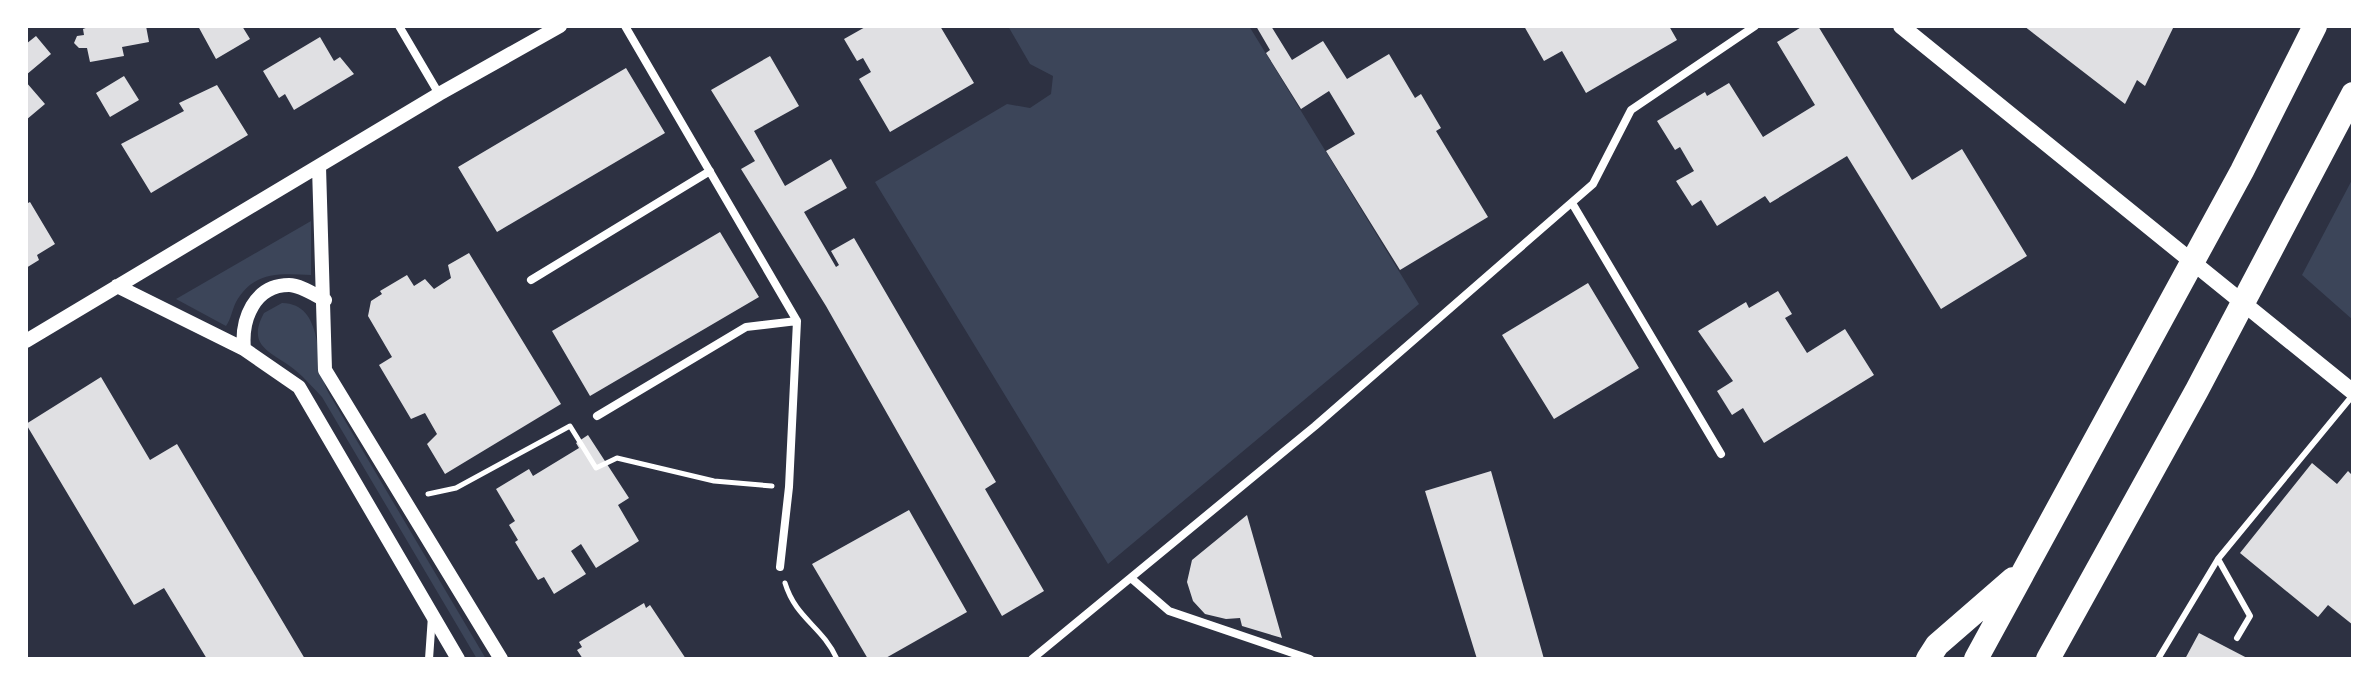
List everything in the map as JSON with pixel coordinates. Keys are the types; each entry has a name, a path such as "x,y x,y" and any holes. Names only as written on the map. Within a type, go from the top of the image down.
{"highway":[{"path":"1976,659 2242,171 2315,26"},
{"path":"2048,659 2295,209 2353,94"},
{"path":"1928,659 1937,645 2027,567"}],"main road":[{"path":"1901,26 2353,394"}],"street":[{"path":"399,26 439,94"},
{"path":"26,341 439,94 560,26"},
{"path":"625,26 797,321 789,487 780,567"},
{"path":"1032,659 1315,426 1593,184 1631,110 1755,26"},
{"path":"319,167 325,370 501,659"},
{"path":"531,280 710,171"},
{"path":"1572,203 1721,454"},
{"path":"244,349 242,329 249,308 271,288 293,285 325,300"},
{"path":"117,286 244,349 299,387 458,659"},
{"path":"597,416 746,327 797,321"},
{"path":"1132,579 1169,611 1310,659"},
{"path":"429,659 432,615"}],"lane":[{"path":"2158,659 2218,559 2353,394"},
{"path":"2218,559 2250,616 2237,638"}],"path":[{"path":"404,499 456,488 570,426 596,468 617,458 714,481 789,487"},
{"path":"780,567 792,606 828,639 837,659"}],"shaded area":[{"path":"1008,26 1249,26 1419,304 1108,564 875,182 1007,104 1030,108 1051,94 1053,76 1030,64"},
{"path":"2353,178 2353,320 2302,275"},
{"path":"311,221 311,275 269,276 251,284 236,302 226,326 176,299"},
{"path":"282,303 296,306 312,323 328,392 486,659 477,659 322,397 299,373 260,342 259,325 264,313"}],"building":[{"path":"91,26 146,26 149,42 122,47 124,56 90,62 87,48 79,48 74,43 77,36 84,35 83,29"},
{"path":"198,26 242,26 250,39 216,59"},
{"path":"867,26 940,26 974,83 890,132 859,79 871,72 863,58 857,61 844,39"},
{"path":"1256,26 1271,26 1292,60 1323,41 1347,79 1389,54 1415,98 1421,94 1441,128 1436,131 1488,217 1400,270 1326,151 1355,134 1329,91 1301,109 1266,53 1270,50"},
{"path":"1524,26 1669,26 1677,40 1586,93 1562,51 1544,61"},
{"path":"1803,26 1818,26 1912,180 1962,149 2027,256 1941,309 1847,156 1770,203 1765,196 1717,226 1701,200 1692,206 1676,181 1694,171 1680,147 1675,150 1657,121 1705,92 1707,96 1729,83 1763,137 1815,105 1777,42"},
{"path":"2024,26 2174,26 2145,86 2137,80 2125,104"},
{"path":"36,36 51,54 26,75 26,44"},
{"path":"320,37 334,61 340,57 354,74 294,110 285,94 279,98 263,71"},
{"path":"770,56 799,106 754,131 785,186 831,159 847,188 804,212 836,267 839,265 831,251 854,238 996,482 985,489 1044,591 1002,616 826,306 741,169 755,161 711,90"},
{"path":"626,68 665,133 497,232 458,167"},
{"path":"124,76 139,100 110,117 96,93"},
{"path":"26,82 45,104 26,120"},
{"path":"217,85 248,135 151,193 121,144 184,111 179,103"},
{"path":"30,202 55,244 37,255 39,260 26,268 26,204"},
{"path":"720,232 759,297 590,396 552,331"},
{"path":"469,253 561,404 445,474 427,444 437,434 425,413 411,419 379,365 392,357 368,316 371,301 382,294 380,291 407,275 414,286 425,279 434,289 451,278 448,265"},
{"path":"1588,283 1639,368 1554,419 1502,335"},
{"path":"1778,291 1792,314 1785,318 1807,353 1845,329 1874,375 1764,443 1743,408 1732,415 1717,391 1733,381 1698,331 1746,302 1749,308"},
{"path":"101,377 150,460 177,444 305,659 207,659 164,588 134,605 26,424"},
{"path":"588,435 629,498 618,505 639,541 596,568 581,544 571,551 586,574 554,594 544,577 538,580 515,542 518,540 509,525 515,521 496,489 529,469 533,476 579,448 576,443"},
{"path":"2312,463 2337,484 2348,471 2353,476 2353,625 2328,605 2318,617 2240,553"},
{"path":"1491,471 1544,659 1477,659 1425,491"},
{"path":"909,510 967,612 884,659 868,659 812,564"},
{"path":"1247,515 1282,638 1242,626 1240,618 1226,619 1205,614 1193,601 1187,582 1192,560"},
{"path":"644,603 646,608 650,605 686,659 583,659 577,650 582,647 579,642"},
{"path":"2199,633 2249,659 2185,659"}]}
